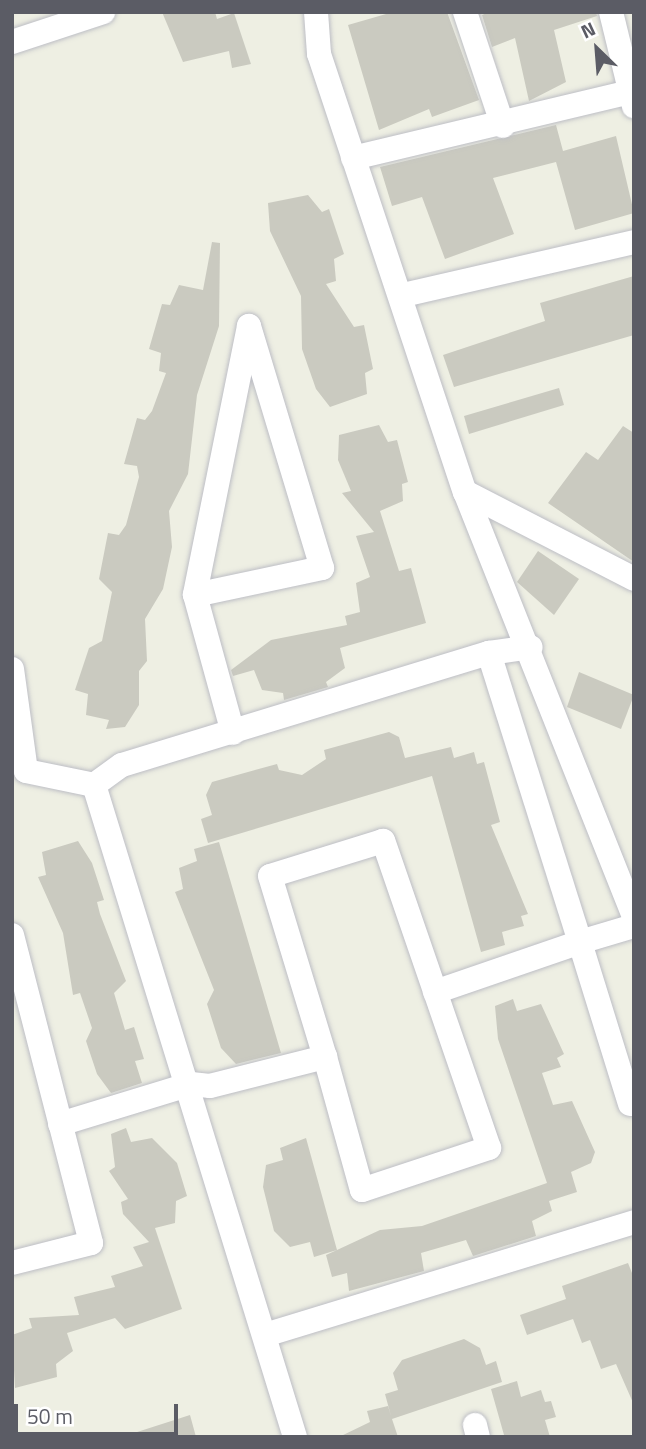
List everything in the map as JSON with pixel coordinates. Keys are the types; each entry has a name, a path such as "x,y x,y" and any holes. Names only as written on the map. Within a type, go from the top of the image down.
{"street":[{"path":"12,42 103,12"},
{"path":"316,12 319,54 403,295 465,492 629,882 634,917"},
{"path":"465,12 503,126"},
{"path":"354,158 633,97 611,12"},
{"path":"403,295 634,242"},
{"path":"195,595 322,568 249,326 195,595 233,733"},
{"path":"465,492 634,579"},
{"path":"12,669 19,776 94,785 122,765 489,653 531,648"},
{"path":"489,653 630,1104"},
{"path":"94,785 191,1084 295,1437"},
{"path":"383,841 489,1147 362,1190 325,1057 270,876 383,841"},
{"path":"436,992 634,926"},
{"path":"12,935 91,1243 12,1263"},
{"path":"60,1124 191,1084 223,1083 325,1057"},
{"path":"265,1335 634,1222"}],"building":[{"path":"162,12 215,12 217,19 234,13 251,64 232,68 229,51 183,62"},
{"path":"393,12 447,12 479,100 432,117 429,109 379,130 348,25"},
{"path":"489,12 596,12 597,16 554,30 566,82 529,101 515,38 492,47 482,15"},
{"path":"556,125 563,151 616,136 634,213 575,230 556,162 493,178 514,234 445,259 422,197 392,206 380,167"},
{"path":"308,195 322,212 329,209 344,254 334,259 336,281 326,284 354,327 364,325 373,369 365,373 367,394 330,407 316,389 302,349 301,296 270,231 268,203"},
{"path":"212,242 220,243 219,326 197,395 188,474 169,511 172,547 163,589 145,619 147,661 139,671 139,705 125,727 106,729 109,720 86,715 88,694 75,690 89,648 102,641 112,592 99,579 108,533 119,535 126,525 139,477 137,466 124,464 137,418 145,420 152,411 166,373 159,371 161,353 149,349 162,304 170,305 179,285 203,290"},
{"path":"634,276 634,335 454,387 443,355 545,321 540,303"},
{"path":"559,388 564,405 469,434 464,416"},
{"path":"379,425 388,442 397,440 408,482 402,484 403,501 380,511 399,571 411,568 426,623 340,648 345,668 326,682 328,687 284,700 283,693 262,690 254,670 233,676 231,670 271,640 347,625 345,616 360,612 356,583 370,577 356,536 374,532 342,493 351,491 338,460 339,435"},
{"path":"623,426 634,433 634,562 548,503 586,452 598,460"},
{"path":"538,551 579,579 554,615 517,582"},
{"path":"579,672 634,695 621,729 567,707"},
{"path":"389,732 399,737 405,758 451,747 454,758 474,752 477,764 484,762 500,822 491,825 528,914 521,916 524,926 502,932 505,945 481,952 432,776 208,843 201,819 212,815 206,795 212,782 277,764 279,770 302,775 326,759 324,750"},
{"path":"78,841 92,863 104,900 97,902 100,914 126,981 114,993 125,1030 134,1027 144,1059 135,1061 142,1083 111,1093 97,1074 86,1041 92,1028 80,993 73,995 63,933 38,877 46,875 42,852"},
{"path":"219,842 281,1053 236,1064 221,1048 207,1004 214,990 175,892 183,889 179,868 197,861 194,849"},
{"path":"513,999 517,1011 541,1004 564,1054 557,1058 561,1067 542,1073 553,1105 572,1101 595,1152 591,1163 571,1172 577,1192 549,1201 552,1211 532,1221 536,1236 473,1256 466,1240 421,1253 424,1271 349,1291 347,1273 332,1277 326,1255 380,1230 422,1226 547,1183 498,1039 495,1006"},
{"path":"126,1128 131,1142 152,1138 177,1163 187,1196 176,1201 175,1223 155,1228 182,1309 125,1329 115,1318 67,1333 73,1351 56,1364 57,1377 15,1388 12,1335 32,1328 29,1318 79,1315 74,1297 115,1287 111,1276 143,1266 133,1247 149,1242 123,1214 121,1202 128,1199 109,1171 115,1167 111,1134"},
{"path":"306,1138 337,1250 314,1257 310,1242 290,1247 274,1231 263,1187 266,1165 283,1160 280,1148"},
{"path":"628,1263 634,1278 634,1405 616,1364 601,1369 590,1340 582,1343 573,1319 527,1335 520,1315 566,1299 562,1286"},
{"path":"464,1339 480,1348 486,1365 496,1361 502,1382 392,1419 398,1437 339,1437 370,1422 367,1411 388,1406 391,1416 385,1394 398,1390 393,1373 402,1360"},
{"path":"517,1381 521,1397 541,1390 545,1402 551,1401 556,1417 545,1420 550,1437 504,1435 491,1389"},
{"path":"190,1415 196,1437 135,1437 134,1433"}]}
